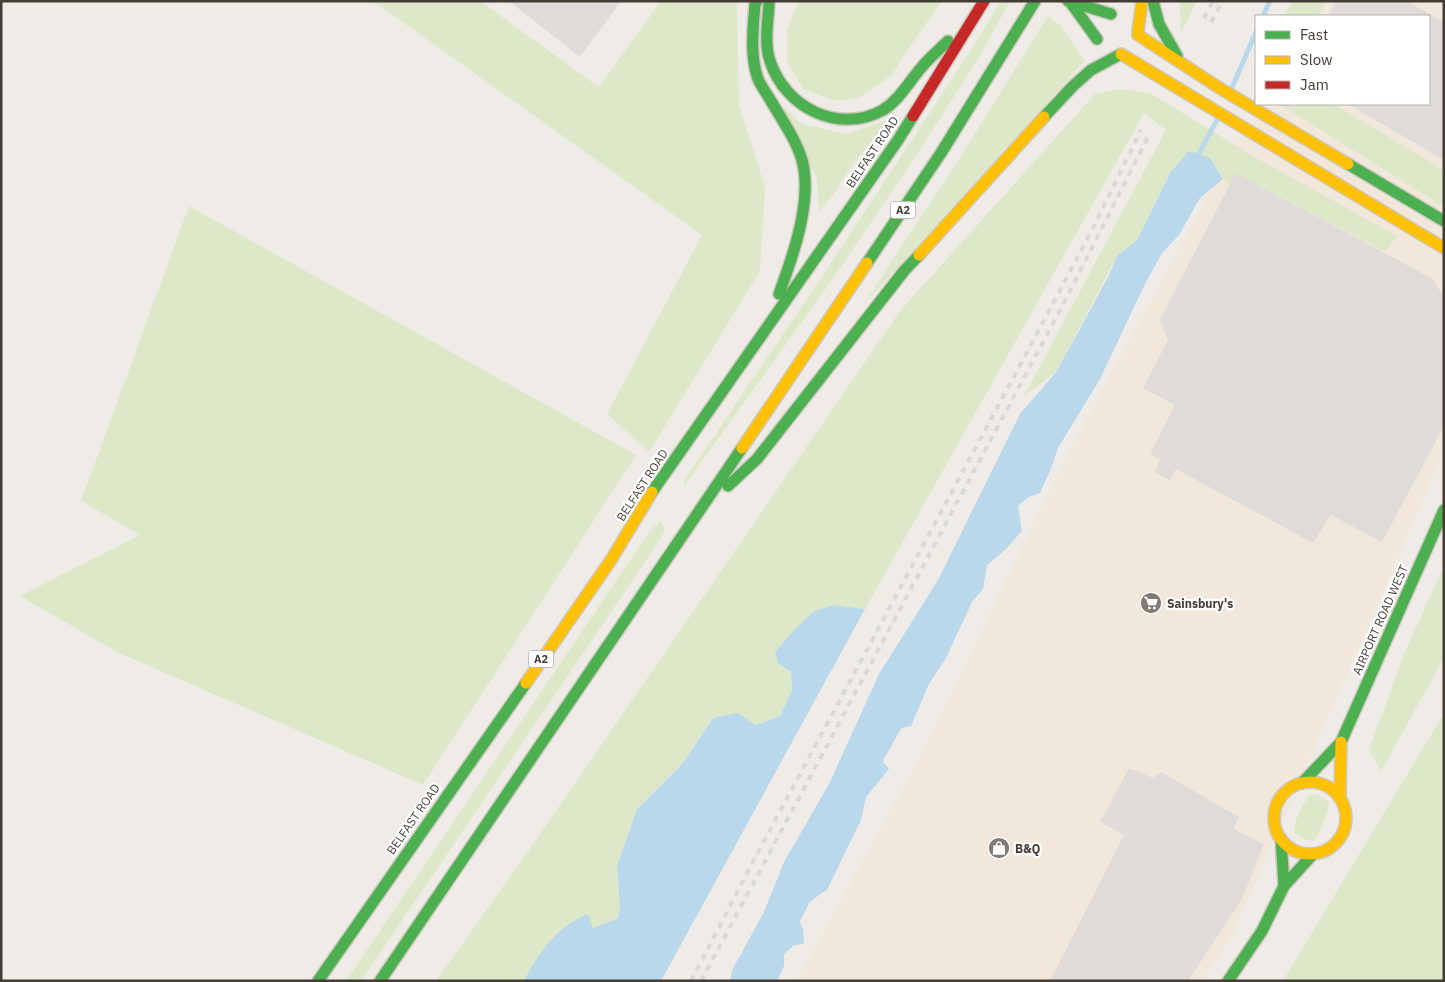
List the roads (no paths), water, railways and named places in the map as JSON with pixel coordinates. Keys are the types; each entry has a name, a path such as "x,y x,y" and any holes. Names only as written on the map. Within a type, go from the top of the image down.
{"main road":[{"path":"757,1 755,4 752,37 757,77 791,133 802,161 806,191 793,255 785,280 762,335"},
{"path":"770,1 768,18 770,59 778,82 805,108 840,121 858,120 882,110 895,101 923,66 978,12"},
{"name":"BELFAST ROAD","path":"318,981 612,560 655,488 898,140 984,1"},
{"name":"A2","path":"380,981 530,763 941,153 1035,1"},
{"path":"695,516 757,459 904,271 1073,86 1091,70 1130,45 1142,1"},
{"path":"1153,1 1154,11 1161,32 1182,64"},
{"path":"1070,2 1101,46"},
{"path":"1070,2 1128,17 1130,45 1208,106 1444,248"},
{"path":"1101,46 1098,27 1105,17 1111,14"},
{"path":"1101,46 1130,45 1182,64 1444,221"},
{"name":"AIRPORT ROAD WEST","path":"1302,783 1341,742 1444,510"},
{"name":"AIRPORT ROAD WEST","path":"1340,798 1341,742"},
{"path":"1281,839 1290,847 1301,852 1313,854 1335,844 1342,834 1346,822 1345,810 1340,798 1333,790 1323,784 1312,782 1292,787 1283,794 1275,813 1275,823 1284,855 1284,886"},
{"path":"1228,981 1262,931 1284,886 1313,854"}],"water":[{"path":"1189,151 1210,158 1223,179 1200,198 1179,235 1162,253 1145,284 1100,379 1058,448 1040,493 1029,497 1018,506 1022,531 1005,550 987,565 983,589 972,602 946,658 929,684 911,726 897,729 888,744 883,762 889,769 866,797 861,820 827,890 811,902 798,918 803,929 804,944 794,945 784,954 784,966 777,981 730,981 732,970 764,912 784,862 829,784 879,674 938,580 1020,414 1057,371 1109,275 1117,256 1137,240 1170,173"},
{"path":"834,605 865,609 661,981 524,981 550,941 577,919 588,914 593,928 618,918 620,907 617,866 637,809 683,763 713,718 738,713 756,725 780,716 792,690 791,672 778,663 775,652 814,611"}],"waterway":[{"path":"1263,15 1270,1"},
{"path":"1231,90 1255,34"},
{"path":"1196,159 1218,118"},
{"path":"884,754 899,727"},
{"path":"796,923 806,904"}],"railway":[{"path":"1204,18 1213,1"},
{"path":"1211,22 1223,1"},
{"path":"691,981 757,854 1092,230 1141,130"},
{"path":"701,981 1065,301 1150,133"}],"place":[{"name":"Sainsbury's","path":"1151,603"},
{"name":"B&Q","path":"999,848"}]}
